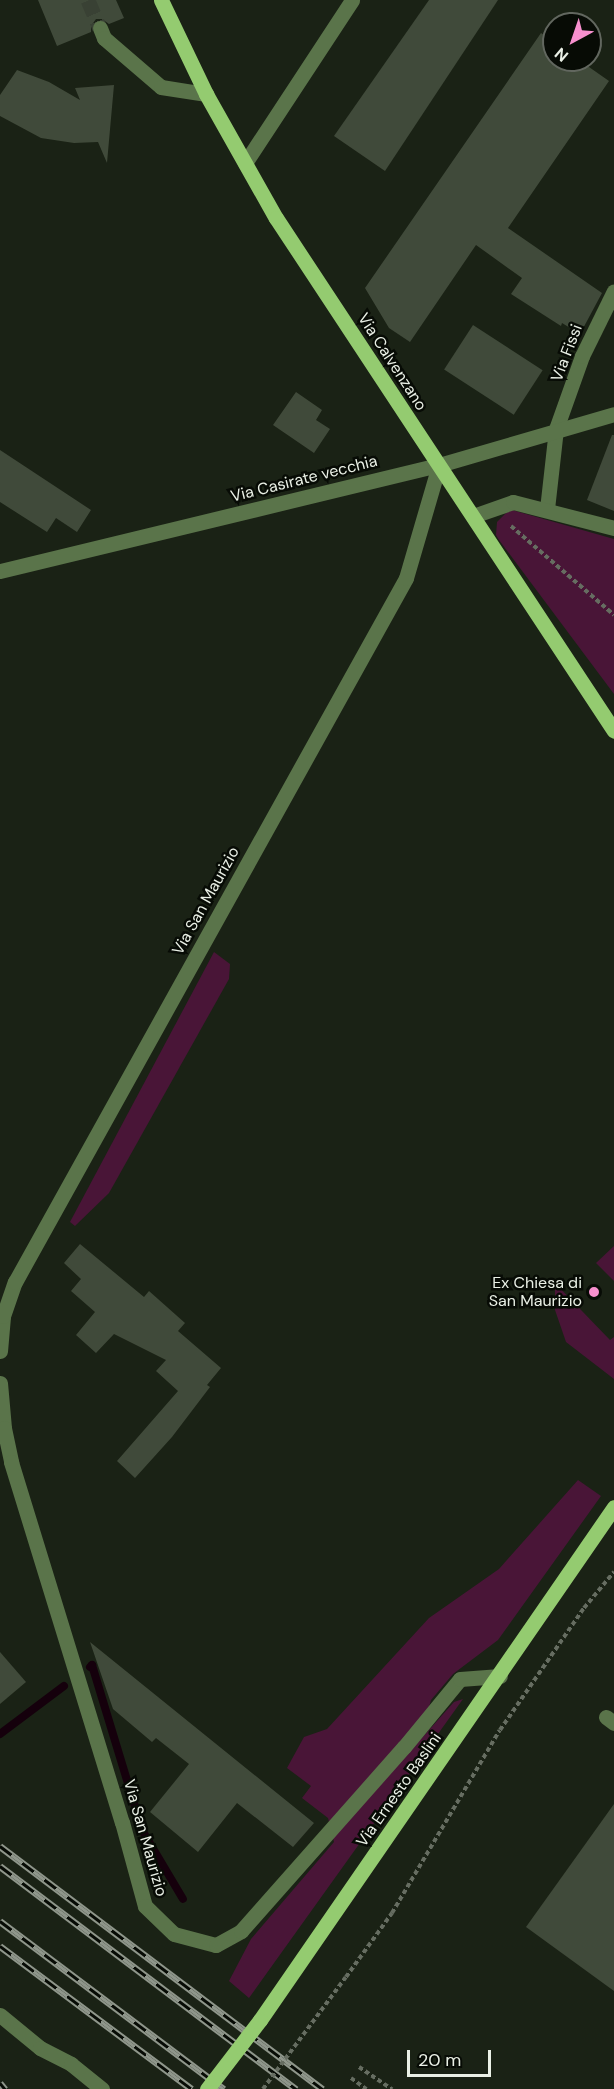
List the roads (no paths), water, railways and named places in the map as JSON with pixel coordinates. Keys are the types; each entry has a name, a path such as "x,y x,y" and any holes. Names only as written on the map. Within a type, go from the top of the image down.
{"main road":[{"name":"Via Calvenzano","path":"161,0 206,94 276,218 614,731"},
{"name":"Via Ernesto Baslini","path":"207,2089 260,2020 500,1676 614,1507"}],"street":[{"path":"245,163 352,0"},
{"path":"100,28 104,38 161,87 206,94"},
{"name":"Via Fissi","path":"547,509 556,429 582,356 614,291"},
{"name":"Via Casirate vecchia","path":"0,571 439,465 556,429 614,414"},
{"name":"Via San Maurizio","path":"0,1351 3,1316 15,1282 406,578 439,465"},
{"path":"473,516 513,502 614,528"},
{"name":"Via San Maurizio","path":"0,1383 4,1428 11,1462 122,1822 145,1906 174,1934 216,1945 241,1931 404,1747 460,1679 500,1676"},
{"path":"0,2015 40,2048 71,2064 102,2089"}],"waterway":[{"path":"90,1667 92,1665 142,1830 183,1899"},
{"path":"0,1734 64,1686"}],"tunnel":[{"path":"88,0 100,28"}],"railway":[{"path":"0,1846 323,2089"},
{"path":"0,1866 296,2089"},
{"path":"0,1921 224,2089"},
{"path":"0,1946 192,2089"},
{"path":"0,2083 5,2089"}],"place":[{"name":"Ex Chiesa di San Maurizio","path":"594,1292"}]}
